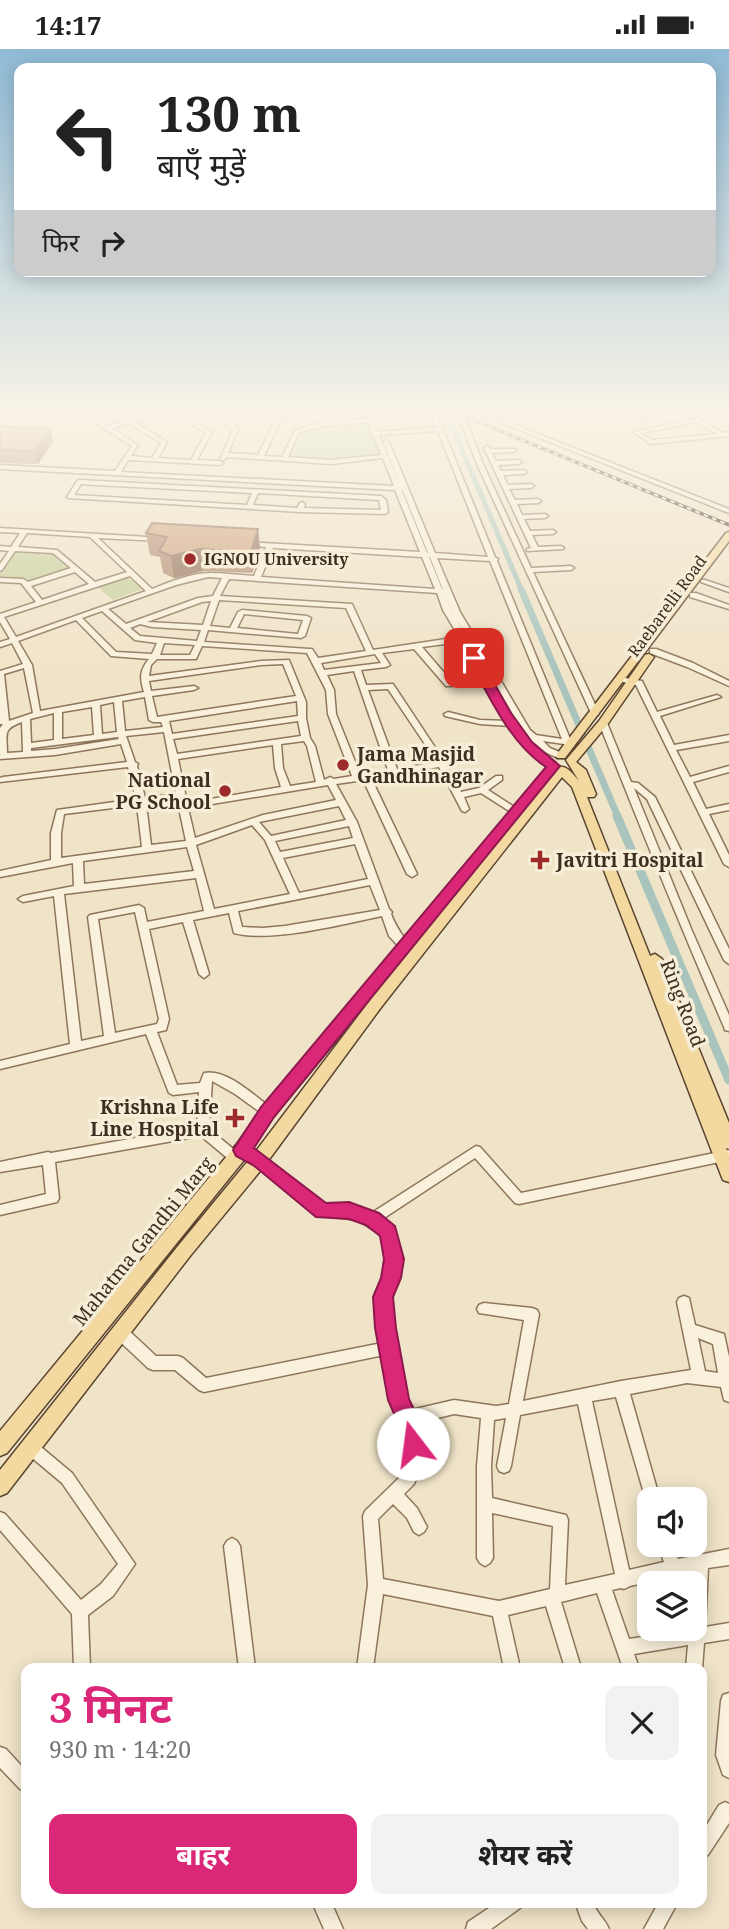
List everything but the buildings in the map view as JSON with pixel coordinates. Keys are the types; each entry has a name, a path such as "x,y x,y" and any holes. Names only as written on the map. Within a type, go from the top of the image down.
{"main road":[{"path":"577,742 627,680 687,587 729,535"},
{"name":"Raebarelli Road","path":"627,680 653,651 729,549"},
{"path":"0,1486 259,1160 377,1002 562,764 586,725 599,718"},
{"path":"562,764 580,770 729,1142"},
{"name":"Mahatma Gandhi Marg","path":"0,1447 239,1154 268,1112 517,812 562,764"},
{"name":"Ring Road","path":"562,764 577,786 725,1156 729,1175"}],"street":[{"path":"105,500 385,512 382,500"},
{"path":"249,507 252,500"},
{"path":"300,510 303,500"},
{"path":"322,511 325,500"},
{"path":"406,500 456,612 511,708 532,737 562,764"},
{"path":"469,500 577,742"},
{"path":"496,500 599,718 729,1027"},
{"path":"700,500 729,511"},
{"path":"535,549 513,502 538,501"},
{"path":"520,517 545,516"},
{"path":"0,530 164,540"},
{"path":"0,569 25,531"},
{"path":"528,533 553,532"},
{"path":"55,551 66,534"},
{"path":"92,535 150,591"},
{"path":"242,544 495,559"},
{"path":"257,577 270,546"},
{"path":"0,548 55,551 94,585"},
{"path":"519,550 561,548"},
{"path":"429,555 439,591 463,639 513,724 540,757 562,764"},
{"path":"529,570 571,568"},
{"path":"26,585 76,569"},
{"path":"37,714 28,666 0,616 131,573"},
{"path":"0,645 196,576 227,575 448,592"},
{"path":"77,617 114,654 191,658 227,575"},
{"path":"0,580 23,581 41,603"},
{"path":"703,581 729,590"},
{"path":"322,673 386,665 374,653 349,606 354,585"},
{"path":"693,595 729,607"},
{"path":"126,627 201,600 216,598 349,606"},
{"path":"102,608 138,638 161,642 309,651 314,654 330,690 332,714 356,776 370,784 412,874"},
{"path":"143,623 204,629 301,636 307,618 242,612 232,631"},
{"path":"316,661 463,639"},
{"path":"161,642 155,657 146,664 143,679 153,720 167,728 302,718"},
{"path":"417,647 449,684"},
{"path":"653,651 690,664 729,684"},
{"path":"143,679 286,662 303,709 306,738 325,781 343,802 393,933 405,946"},
{"path":"0,722 5,721 0,673 28,666"},
{"path":"357,670 393,771"},
{"path":"627,680 639,683 728,859"},
{"path":"363,688 390,686 442,764 464,809"},
{"path":"123,738 98,737 1,756 3,730 6,725 37,714 194,688"},
{"path":"655,715 717,697"},
{"path":"28,750 123,738 300,698"},
{"path":"118,699 123,738 134,764 136,783 143,801 147,850"},
{"path":"96,703 98,737"},
{"path":"58,710 58,743"},
{"path":"448,714 480,722 513,724"},
{"path":"26,718 28,750"},
{"path":"167,728 191,843 210,914"},
{"path":"532,737 577,742"},
{"path":"173,757 306,738"},
{"path":"671,748 729,738"},
{"path":"277,743 279,768 286,788"},
{"path":"3,780 134,764"},
{"path":"56,862 55,833 60,812 143,801 183,801 442,764"},
{"path":"687,781 729,769"},
{"path":"458,796 482,790 499,778"},
{"path":"627,784 635,785 651,797 729,960"},
{"path":"482,790 517,812"},
{"path":"0,874 56,862 191,843 263,818 343,802"},
{"path":"703,812 729,807"},
{"path":"254,822 269,839 296,897"},
{"path":"269,839 352,822"},
{"path":"277,856 359,840"},
{"path":"78,861 79,888"},
{"path":"23,899 79,888 200,874"},
{"path":"142,927 374,881"},
{"path":"59,894 76,1047"},
{"path":"0,1065 162,1027 163,1019 139,908 100,913 93,917 110,1038"},
{"path":"233,909 238,930 243,935 266,934 387,912"},
{"path":"187,918 204,974"},
{"path":"150,1029 173,1090 205,1087"},
{"path":"203,1131 206,1078 213,1076 268,1112"},
{"path":"0,1167 203,1131 239,1154 259,1160 323,1211 349,1210 372,1219 388,1232 394,1259 391,1278 383,1297 388,1348 399,1400 407,1418 413,1444 409,1479 370,1516 376,1585 366,1663"},
{"path":"372,1219 476,1151 519,1199 725,1156"},
{"path":"0,1210 53,1198 48,1157"},
{"path":"684,1302 699,1377"},
{"path":"484,1309 532,1314 504,1466"},
{"path":"407,1418 454,1407 488,1412 516,1409 687,1376 699,1377 727,1388 724,1339 689,1329"},
{"path":"120,1332 153,1363 178,1363 204,1385 388,1348"},
{"path":"621,1388 649,1487"},
{"path":"585,1402 624,1581"},
{"path":"485,1558 488,1412"},
{"path":"30,1447 67,1478 127,1564 107,1590 80,1611"},
{"path":"394,1494 412,1513 419,1527"},
{"path":"485,1504 561,1520 554,1596 572,1663"},
{"path":"0,1519 80,1611 82,1663"},
{"path":"232,1546 246,1663"},
{"path":"670,1557 673,1569"},
{"path":"376,1585 499,1609 701,1561 729,1557"},
{"path":"700,1571 701,1561"},
{"path":"602,1585 629,1663"},
{"path":"499,1609 511,1663"},
{"path":"707,1634 729,1631"},
{"path":"624,1648 667,1641"},
{"path":"694,1663 697,1641"},
{"path":"729,1701 724,1755 729,1769"},
{"path":"0,1755 21,1778"},
{"path":"707,1830 725,1811 729,1814"},
{"path":"324,1908 334,1929"},
{"path":"475,1929 505,1908"},
{"path":"586,1908 588,1915 600,1929"},
{"path":"653,1929 665,1908"}],"green space":[{"path":"15,550 52,553 71,570 28,584 25,580 0,578 0,573"},
{"path":"126,576 142,589 113,600 97,586"}],"waterway":[{"path":"483,500 522,591"},
{"path":"521,589 618,817"},
{"path":"617,816 729,1080"}],"railway":[{"path":"668,500 729,525"}],"place":[{"name":"IGNOU University","path":"190,559"},
{"name":"Jama Masjid Gandhinagar","path":"343,765"},
{"name":"National PG School","path":"225,791"},
{"name":"Javitri Hospital","path":"540,860"},
{"name":"Krishna Life Line Hospital","path":"235,1118"}],"route":[{"path":"413,1444 410,1424 399,1400 388,1348 383,1297 391,1278 394,1259 388,1232 372,1219 349,1210 323,1211 295,1187 242,1150 268,1112 554,766 540,757 528,744 506,714 474,658"}]}
